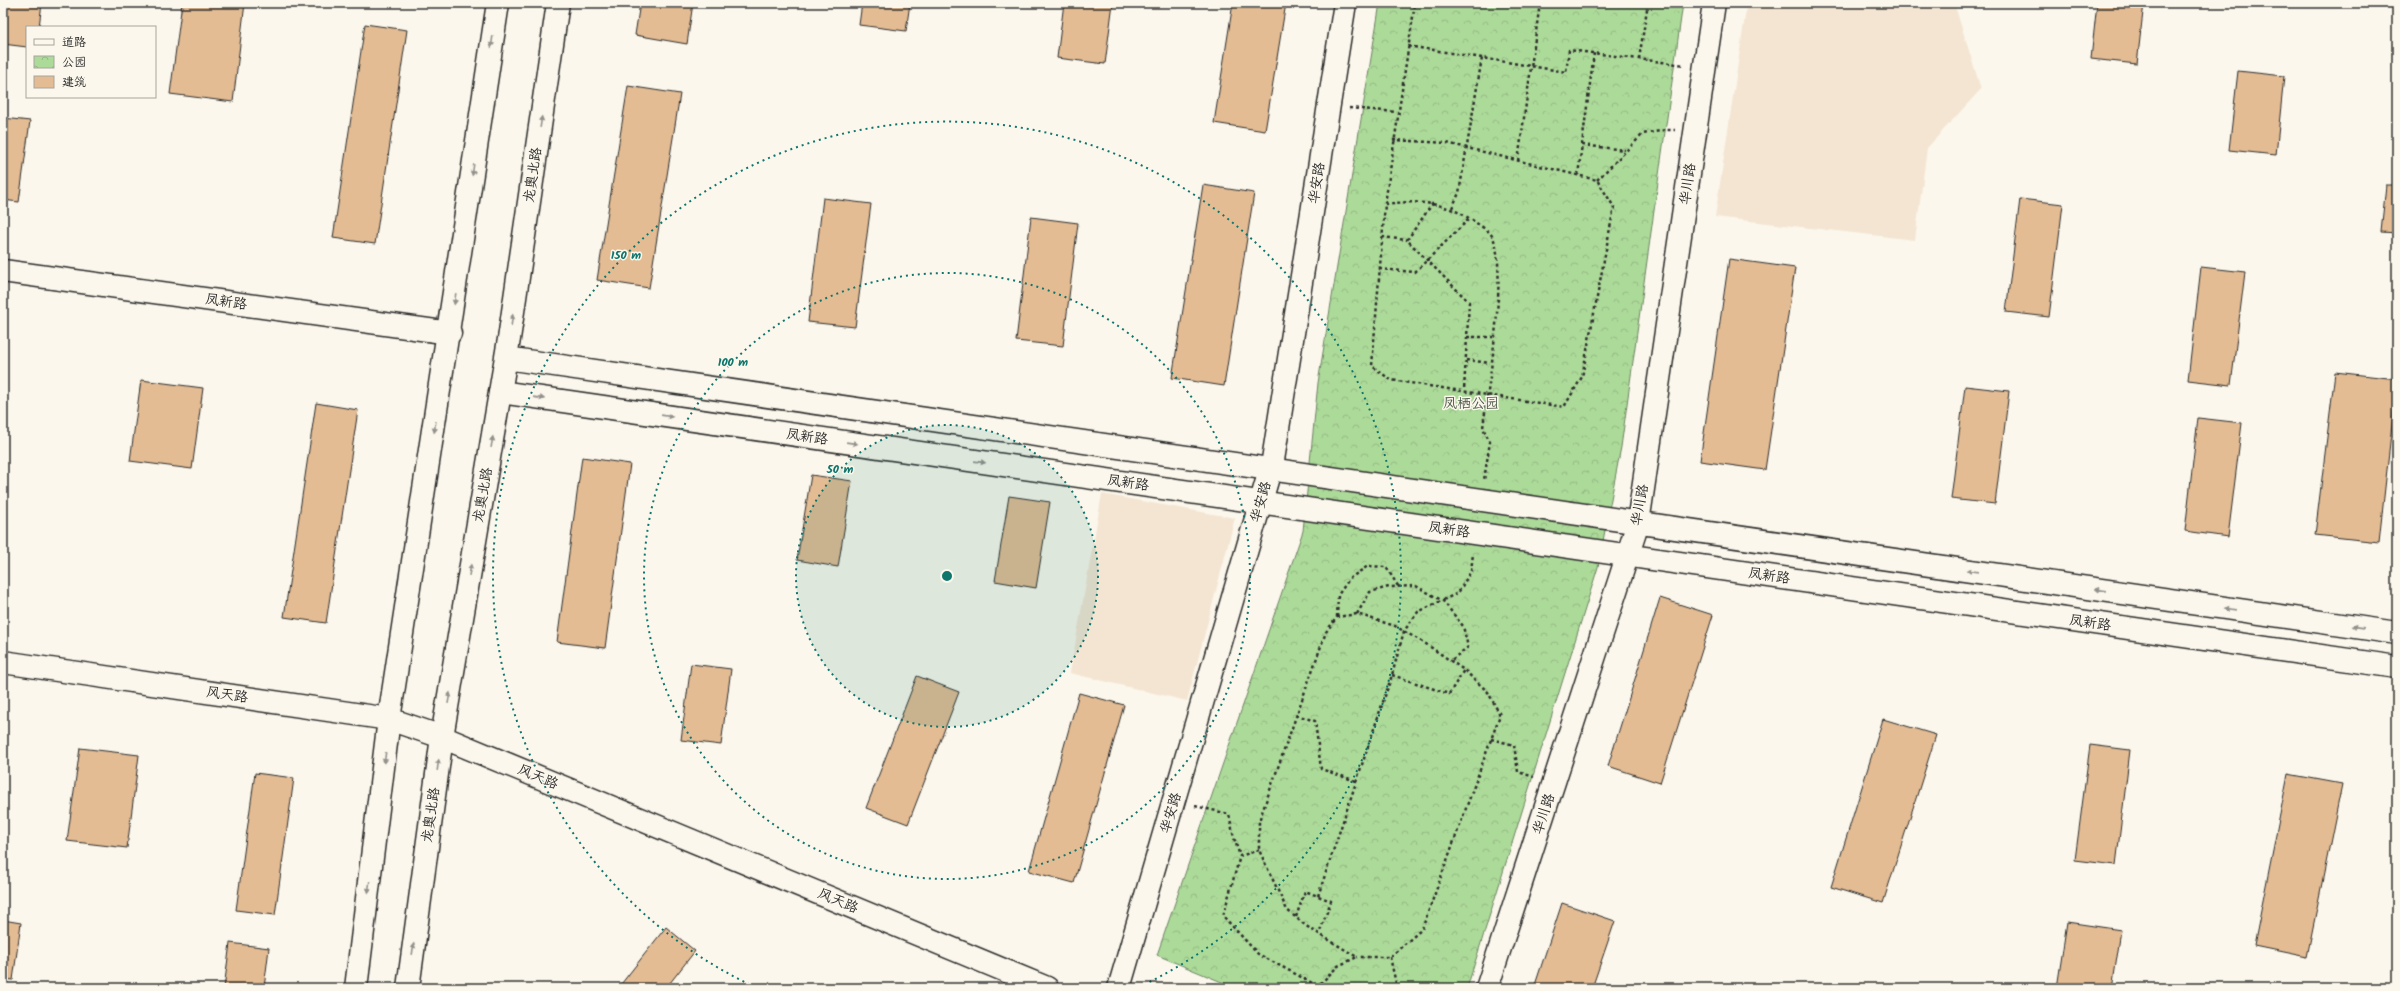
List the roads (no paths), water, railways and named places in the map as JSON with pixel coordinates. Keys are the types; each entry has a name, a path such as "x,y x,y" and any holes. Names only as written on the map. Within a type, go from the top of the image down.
{"main road":[{"path":"356,988 390,719 450,333 498,3"},
{"name":"龙奥北路","path":"408,988 442,737 506,358 558,3"},
{"name":"华安路","path":"1119,988 1175,802 1270,469 1345,3"},
{"name":"华川路","path":"1487,988 1638,523 1714,3"},
{"name":"凤新路","path":"3,271 450,333"},
{"path":"506,358 2397,633"},
{"name":"凤新路","path":"500,392 2397,667"},
{"name":"风天路","path":"3,662 390,719 442,737 1047,988"}],"park label":[{"name":"凤栖公园","path":"1471,404"}]}
